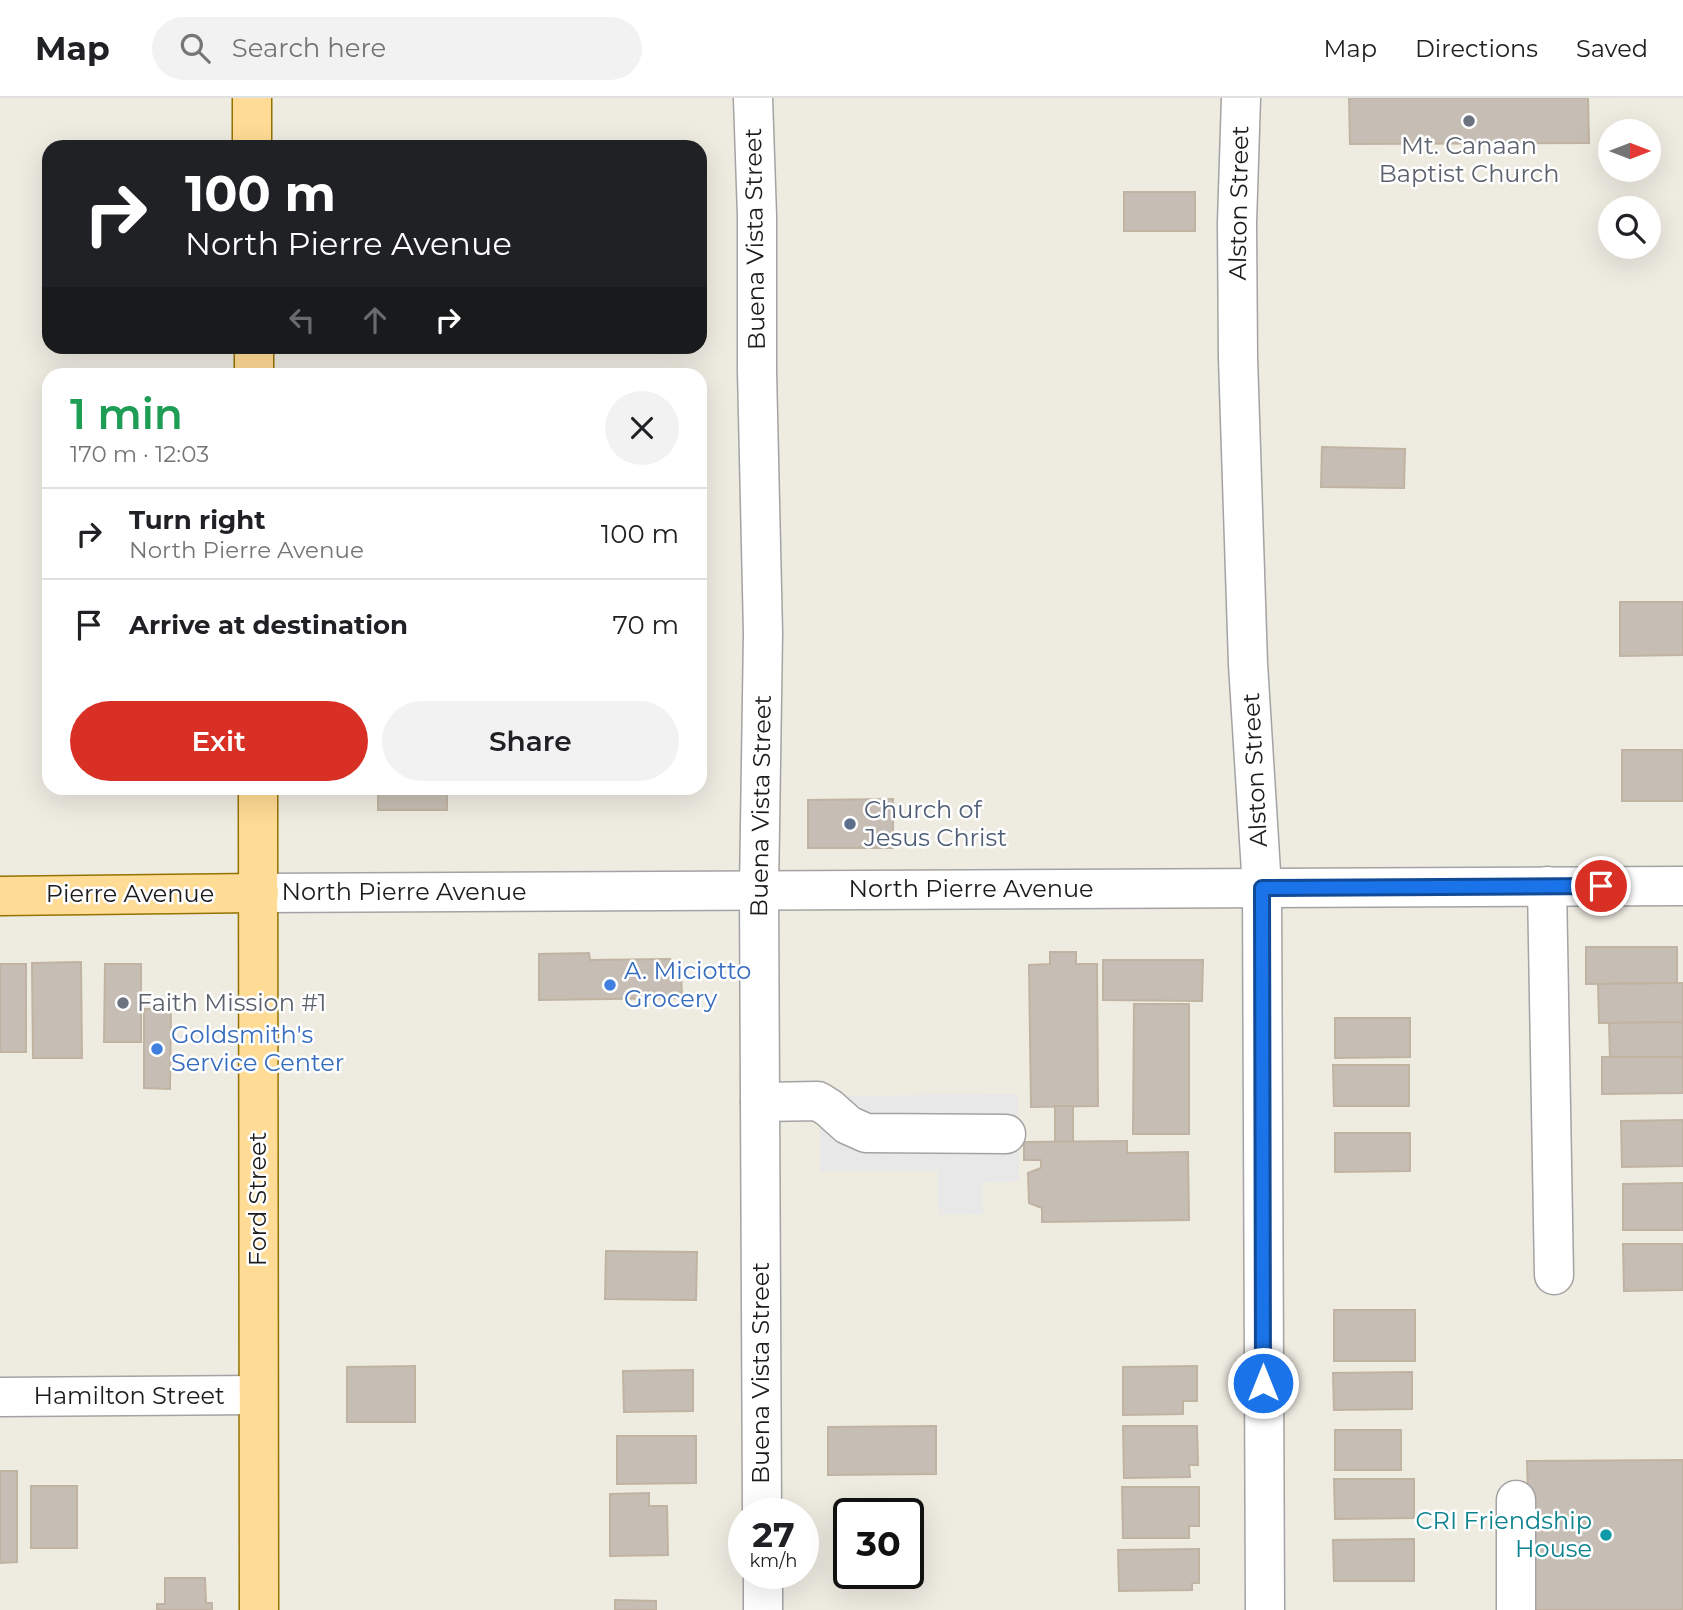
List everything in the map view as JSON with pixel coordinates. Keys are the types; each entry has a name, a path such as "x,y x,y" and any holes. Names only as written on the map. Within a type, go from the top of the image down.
{"main road":[{"path":"252,98 252,140"},
{"name":"Ford Street","path":"258,795 259,1610"},
{"name":"Pierre Avenue","path":"0,895 259,893"}],"street":[{"name":"Buena Vista Street","path":"753,98 763,633 759,890 762,1498"},
{"name":"Alston Street","path":"1241,98 1237,223 1238,358 1248,664 1262,888 1265,1610"},
{"path":"1547,886 1554,1276"},
{"name":"North Pierre Avenue","path":"259,893 1683,886"},
{"path":"760,1102 818,1101 848,1125 866,1133 1006,1134"},
{"name":"Hamilton Street","path":"0,1397 257,1395"},
{"path":"1516,1500 1516,1610"},
{"path":"763,1589 763,1610"}],"shaded area":[{"path":"1018,1094 1019,1181 983,1182 983,1214 939,1215 938,1171 820,1171 820,1096"}],"building":[{"name":"Mt. Canaan Baptist Church","path":"1349,98 1588,98 1589,143 1350,144"},
{"path":"1124,192 1195,192 1195,231 1124,231"},
{"path":"1322,447 1405,449 1404,488 1321,487"},
{"path":"1620,602 1683,602 1683,655 1620,656"},
{"path":"1622,750 1683,750 1683,801 1622,801"},
{"path":"378,795 447,795 447,810 378,810"},
{"name":"Church of Jesus Christ","path":"893,799 893,848 808,848 808,800"},
{"path":"1586,947 1677,947 1677,983 1586,984"},
{"path":"1050,952 1076,952 1076,964 1097,964 1098,1106 1031,1107 1029,965 1050,964"},
{"name":"A. Miciotto Grocery","path":"589,953 590,960 670,959 681,971 682,998 539,1000 539,954"},
{"path":"1103,960 1203,960 1202,1001 1103,1000"},
{"path":"81,962 82,1058 33,1058 32,963"},
{"path":"0,964 26,964 26,1052 0,1052"},
{"name":"Faith Mission #1","path":"105,964 141,964 141,1042 104,1042"},
{"path":"1683,983 1683,1022 1599,1023 1598,984"},
{"path":"1134,1004 1189,1004 1189,1134 1133,1134"},
{"name":"Goldsmith's Service Center","path":"144,1009 171,1009 170,1089 144,1088"},
{"path":"1335,1018 1410,1018 1410,1057 1335,1058"},
{"path":"1683,1022 1683,1057 1610,1057 1609,1023"},
{"path":"1602,1057 1683,1057 1683,1093 1602,1094"},
{"path":"1333,1065 1409,1065 1409,1106 1334,1106"},
{"path":"1055,1106 1073,1106 1073,1142 1055,1142"},
{"path":"1683,1120 1683,1166 1622,1167 1621,1121"},
{"path":"1335,1133 1410,1133 1410,1171 1335,1172"},
{"path":"1127,1141 1127,1153 1188,1152 1189,1220 1042,1222 1042,1208 1029,1203 1028,1173 1041,1168 1041,1160 1024,1160 1024,1142"},
{"path":"1683,1183 1683,1230 1623,1230 1623,1184"},
{"path":"1623,1244 1683,1244 1683,1290 1624,1291"},
{"path":"606,1251 697,1252 696,1300 605,1299"},
{"path":"1334,1310 1415,1310 1415,1361 1334,1361"},
{"path":"415,1366 415,1422 347,1422 347,1367"},
{"path":"1197,1366 1197,1401 1183,1401 1183,1414 1123,1415 1123,1367"},
{"path":"693,1370 693,1411 624,1412 623,1371"},
{"path":"1412,1372 1412,1409 1334,1410 1333,1373"},
{"path":"936,1426 936,1474 828,1475 828,1427"},
{"path":"1123,1426 1197,1426 1198,1465 1189,1465 1190,1477 1124,1478"},
{"path":"1335,1430 1401,1430 1401,1470 1335,1470"},
{"path":"617,1436 696,1436 696,1483 617,1484"},
{"name":"CRI Friendship House","path":"1683,1460 1683,1610 1531,1610 1527,1461"},
{"path":"0,1471 17,1471 17,1562 0,1563"},
{"path":"1334,1479 1414,1479 1414,1518 1335,1519"},
{"path":"31,1486 77,1486 77,1548 31,1548"},
{"path":"1122,1487 1199,1487 1199,1526 1189,1526 1189,1538 1123,1538"},
{"path":"649,1493 649,1506 667,1506 668,1555 610,1556 610,1494"},
{"path":"1414,1539 1414,1581 1334,1581 1333,1540"},
{"path":"1199,1549 1199,1583 1192,1583 1192,1590 1119,1591 1118,1550"},
{"path":"165,1578 205,1578 206,1603 212,1603 212,1610 157,1610 157,1604 165,1604"},
{"path":"615,1600 656,1601 656,1610 615,1610"}],"place":[{"name":"Mt. Canaan Baptist Church","path":"1469,121"},
{"name":"Church of Jesus Christ","path":"850,824"},
{"name":"A. Miciotto Grocery","path":"610,985"},
{"name":"Faith Mission #1","path":"123,1003"},
{"name":"Goldsmith's Service Center","path":"157,1049"},
{"name":"CRI Friendship House","path":"1606,1535"}],"route":[{"path":"1263,1383 1262,888 1601,886"}]}
